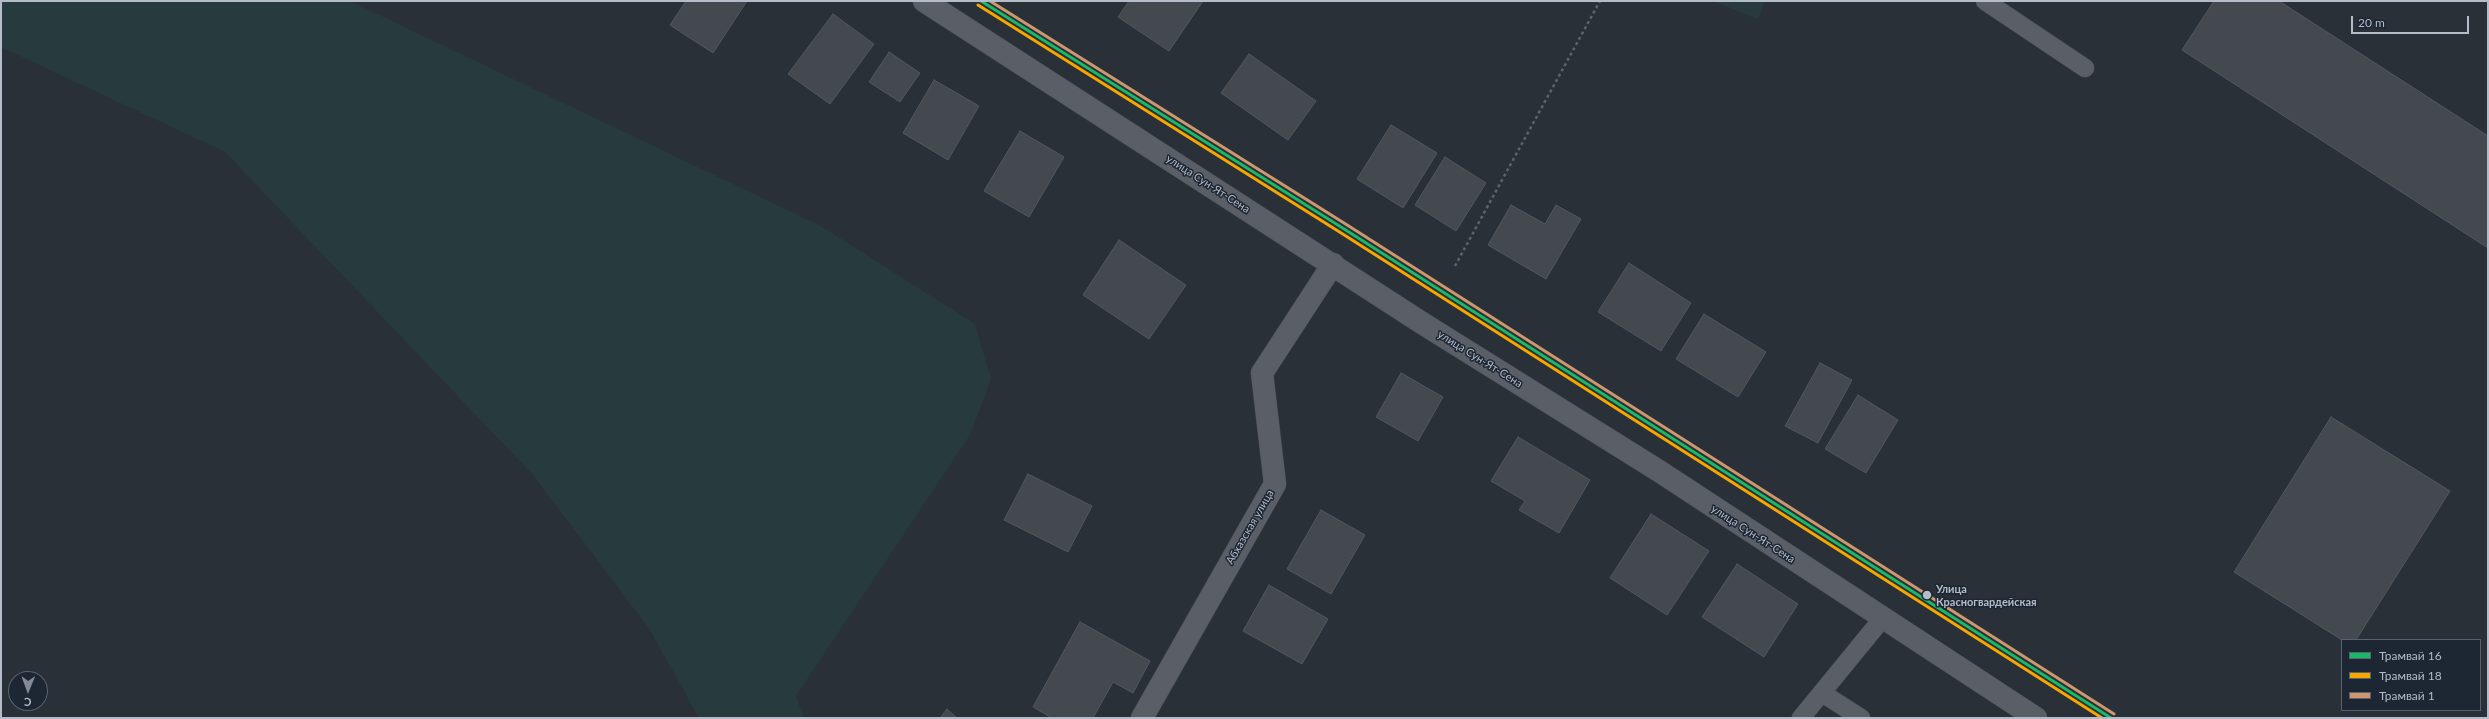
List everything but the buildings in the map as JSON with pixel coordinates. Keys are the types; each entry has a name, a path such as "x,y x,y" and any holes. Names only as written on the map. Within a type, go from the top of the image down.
{"street":[{"name":"улица Сун-Ят-Сена","path":"924,1 1333,264 1422,323 1658,471 1882,619 2036,718"},
{"name":"Абхазская улица","path":"1142,718 1275,484 1262,373 1333,264"}],"lane":[{"path":"1985,1 2085,68"},
{"path":"1801,718 1882,619"},
{"path":"1822,693 1861,718"}],"path":[{"path":"1455,266 1600,1"}],"green space":[{"path":"1,1 350,1 821,226 975,324 991,379 970,435 796,696 804,718 699,718 650,630 534,476 225,152 1,47"},
{"path":"1713,1 1765,1 1758,19"}],"tram line":[{"name":"16","path":"981,1 1341,227 2111,718"},
{"name":"1","path":"990,1 1344,223 2114,714"},
{"name":"18","path":"978,5 1338,231 2102,718"}],"place":[{"name":"Улица Красногвардейская","path":"1927,595"}]}
